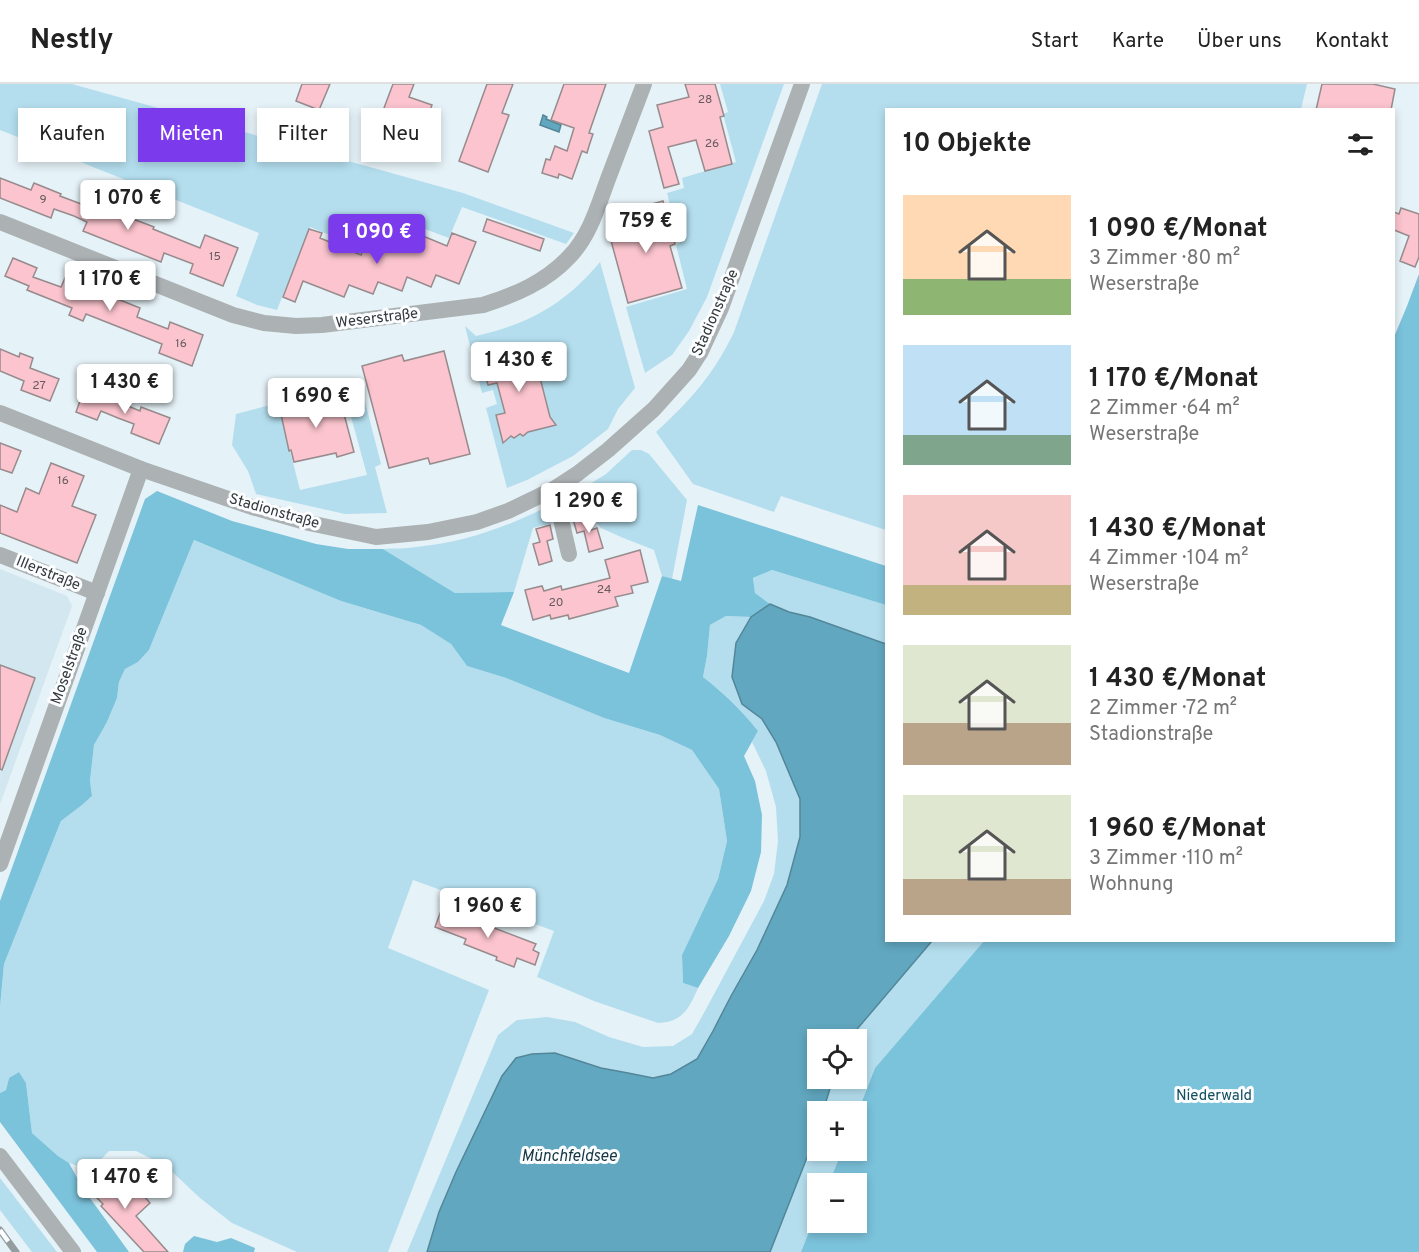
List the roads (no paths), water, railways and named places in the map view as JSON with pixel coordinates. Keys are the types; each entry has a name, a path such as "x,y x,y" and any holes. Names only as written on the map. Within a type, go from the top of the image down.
{"street":[{"name":"Weserstraße","path":"0,222 232,315 264,323 296,326 322,325 483,305 506,297 544,278 571,255 587,234 644,84"},
{"name":"Stadionstraße","path":"0,413 141,469 263,510 309,523 376,537 428,532 477,522 508,511 554,489 608,450 654,409 689,370 700,353 721,308 802,84"},
{"name":"Moselstraße","path":"0,864 141,469"},
{"path":"554,489 569,555"},
{"name":"Illerstraße","path":"0,555 97,593"},
{"path":"0,1156 73,1252"}],"water":[{"path":"543,115 547,117 546,119 561,125 559,132 540,125"},
{"name":"Münchfeldsee","path":"770,604 885,644 885,942 931,942 857,1029 807,1029 807,1089 830,1089 826,1101 807,1101 807,1157 770,1252 427,1252 439,1212 456,1172 502,1076 516,1058 532,1054 555,1053 601,1068 653,1078 671,1074 697,1059 757,950 787,885 800,837 800,799 776,742 762,719 742,704 732,677 736,643 751,617"}],"railway":[{"path":"0,1230 16,1252"}],"park label":[{"name":"Niederwald","path":"1214,1096"}]}
